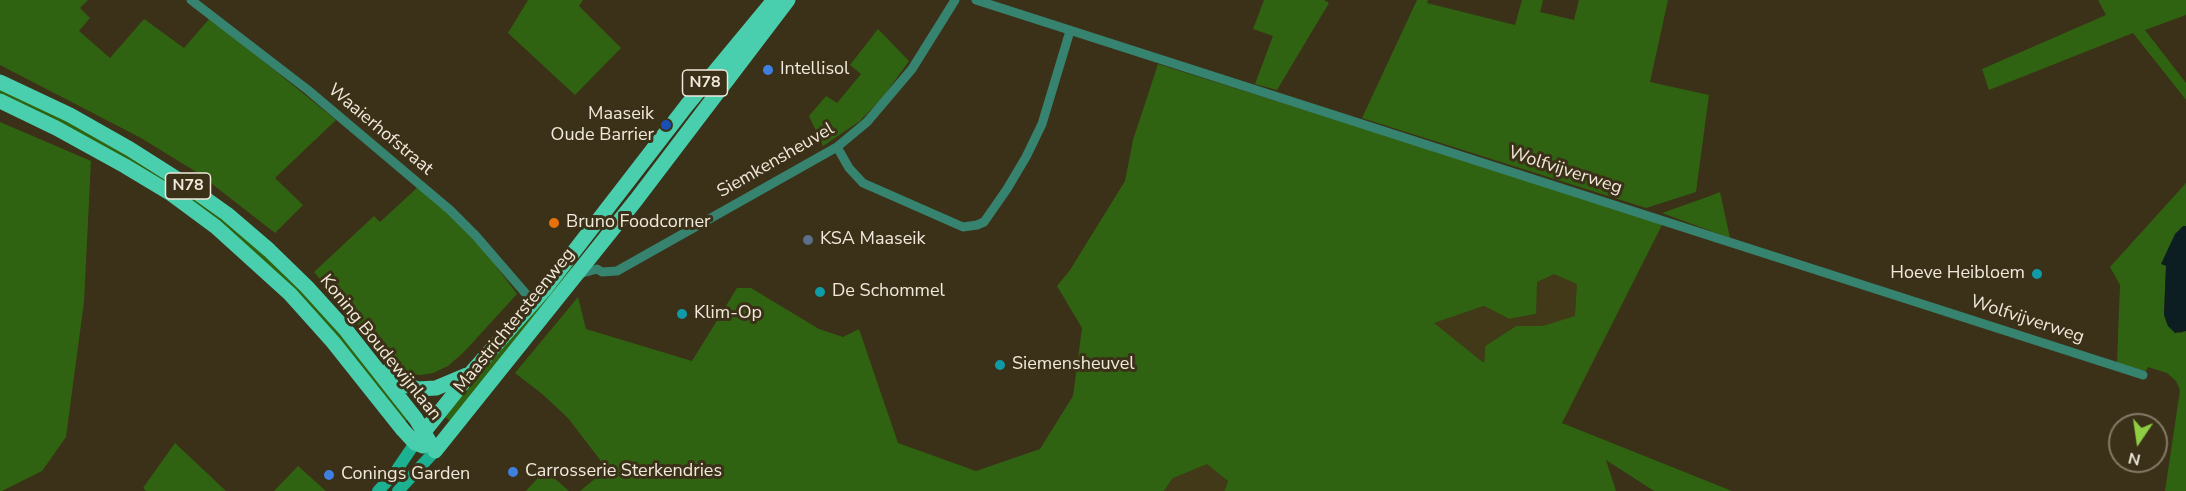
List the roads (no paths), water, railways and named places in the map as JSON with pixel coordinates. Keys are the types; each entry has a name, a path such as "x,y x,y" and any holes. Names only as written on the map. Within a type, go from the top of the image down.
{"main road":[{"name":"Maastrichtersteenweg","path":"378,491 394,474 419,436 581,244 687,105 774,0"},
{"name":"Maastrichtersteenweg","path":"398,491 435,451 593,254 788,0"},
{"name":"Koning Boudewijnlaan","path":"0,82 70,115 130,149 227,214 307,287 346,330 419,436"},
{"name":"Koning Boudewijnlaan","path":"0,101 125,166 216,227 290,294 435,451"},
{"path":"687,105 697,111 696,122"},
{"path":"346,330 388,375 396,382 410,387 430,389 470,374"}],"street":[{"name":"Waaierhofstraat","path":"191,0 308,90 450,210 477,236 533,302"},
{"name":"Siemkensheuvel","path":"577,274 597,269 602,272 617,271 837,147 867,122 912,69 955,0"},
{"name":"Wolfvijverweg","path":"976,0 2143,375"},
{"path":"837,147 849,168 863,183 963,226 984,222 1026,157 1042,124 1070,31"},
{"path":"593,254 597,269"}],"place":[{"name":"Intellisol","path":"768,70"},
{"name":"Maaseik Oude Barrier","path":"666,125"},
{"name":"Bruno Foodcorner","path":"554,223"},
{"name":"KSA Maaseik","path":"808,240"},
{"name":"Hoeve Heibloem","path":"2037,274"},
{"name":"De Schommel","path":"820,292"},
{"name":"Klim-Op","path":"682,314"},
{"name":"Siemensheuvel","path":"1000,365"},
{"name":"Carrosserie Sterkendries","path":"513,472"},
{"name":"Conings Garden","path":"329,475"}]}
